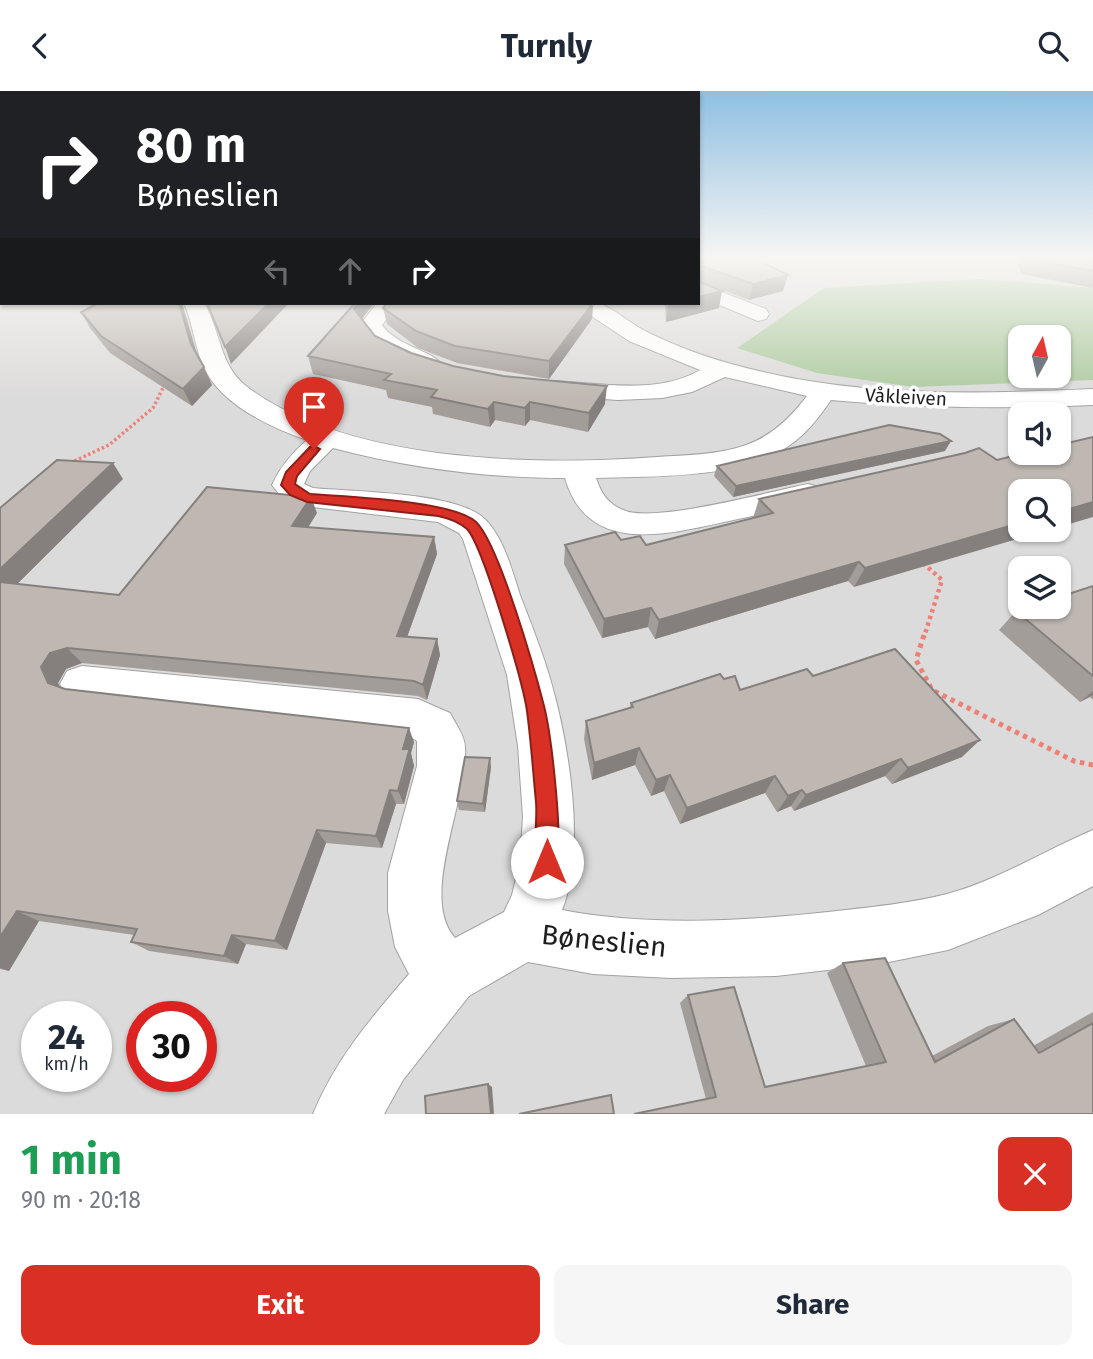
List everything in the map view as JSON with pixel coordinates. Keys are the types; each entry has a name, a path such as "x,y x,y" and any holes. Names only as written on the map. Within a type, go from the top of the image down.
{"street":[{"path":"195,305 204,318 207,346 222,379 273,415 327,438 413,456 578,469 656,466 750,454 787,436 825,390"},
{"path":"387,305 371,325 374,332 411,357 457,375"},
{"name":"Våkleiven","path":"588,305 605,319 639,338 721,369 825,390 889,397 970,400 1093,397"},
{"path":"736,305 758,314"},
{"path":"526,386 659,390 702,381 721,369"},
{"name":"Bøneslien","path":"327,438 301,461 291,475 288,485 294,492 307,498 407,507 457,516 471,525 492,566 536,709 548,817 547,862 538,900 524,932 593,944 671,949 776,947 879,935 948,922 1018,895 1093,857"},
{"path":"578,469 588,500 598,511 632,526 664,524 838,488"},
{"path":"82,684 418,719 434,727 442,744 441,766 415,873 416,911 424,947 448,975"},
{"path":"347,1114 380,1057 448,975 524,932"}],"path":[{"path":"63,464 86,457 109,445 153,408 159,392 170,379"},
{"path":"921,561 942,580 916,660 932,690 1074,761 1093,765"}],"shaded area":[{"path":"0,305 935,305 817,373 1008,378 1008,389 1071,389 1071,379 1093,380 1093,1114 0,1114"}],"green space":[{"path":"800,305 1093,305 1093,380 1071,381 1071,325 1008,325 1008,383 913,387 817,373 737,348"}],"building":[{"path":"95,305 180,305 191,344 204,367 183,389 101,336 81,312"},
{"path":"208,305 267,305 225,347"},
{"path":"353,305 357,305 354,309 375,336 411,353 453,366 503,376 607,386 589,413 530,402 525,408 494,402 488,409 431,397 437,390 384,380 391,374 308,356"},
{"path":"385,305 591,305 549,361 455,346 416,331 383,308"},
{"path":"889,425 940,434 951,441 736,486 717,466"},
{"path":"1093,437 1093,502 1071,508 1071,479 1008,479 1008,526 865,568 859,562 659,620 651,608 604,619 565,545 615,532 621,540 640,536 646,545 773,513 759,499 979,448 997,460 1008,457 1008,465 1071,465 1071,442"},
{"path":"57,460 113,463 0,569 0,508"},
{"path":"207,487 311,497 292,526 434,537 397,636 437,639 423,685 414,681 67,648 50,653 41,667 48,683 65,689 409,728 403,749 409,751 398,791 390,790 376,836 317,830 275,941 232,935 224,956 131,942 137,929 17,911 0,937 0,582 119,595"},
{"path":"1093,586 1093,676 1025,619 1071,619 1071,593"},
{"path":"895,649 980,740 908,768 901,759 806,795 802,790 788,796 775,776 687,808 670,775 656,780 639,748 594,763 586,721 633,707 631,703 720,674 724,679 735,676 740,690 807,669 813,676"},
{"path":"465,757 490,758 483,804 457,801"},
{"path":"885,958 935,1062 1014,1019 1039,1053 1093,1023 1093,1114 634,1114 716,1097 688,995 734,987 765,1087 886,1062 843,963"},
{"path":"488,1084 491,1114 426,1114 425,1096"},
{"path":"611,1095 614,1114 519,1114"}],"route":[{"path":"314,449 291,475 288,485 294,492 307,498 439,511 457,516 471,525 480,538 492,566 536,709 548,817 547,862"}]}
